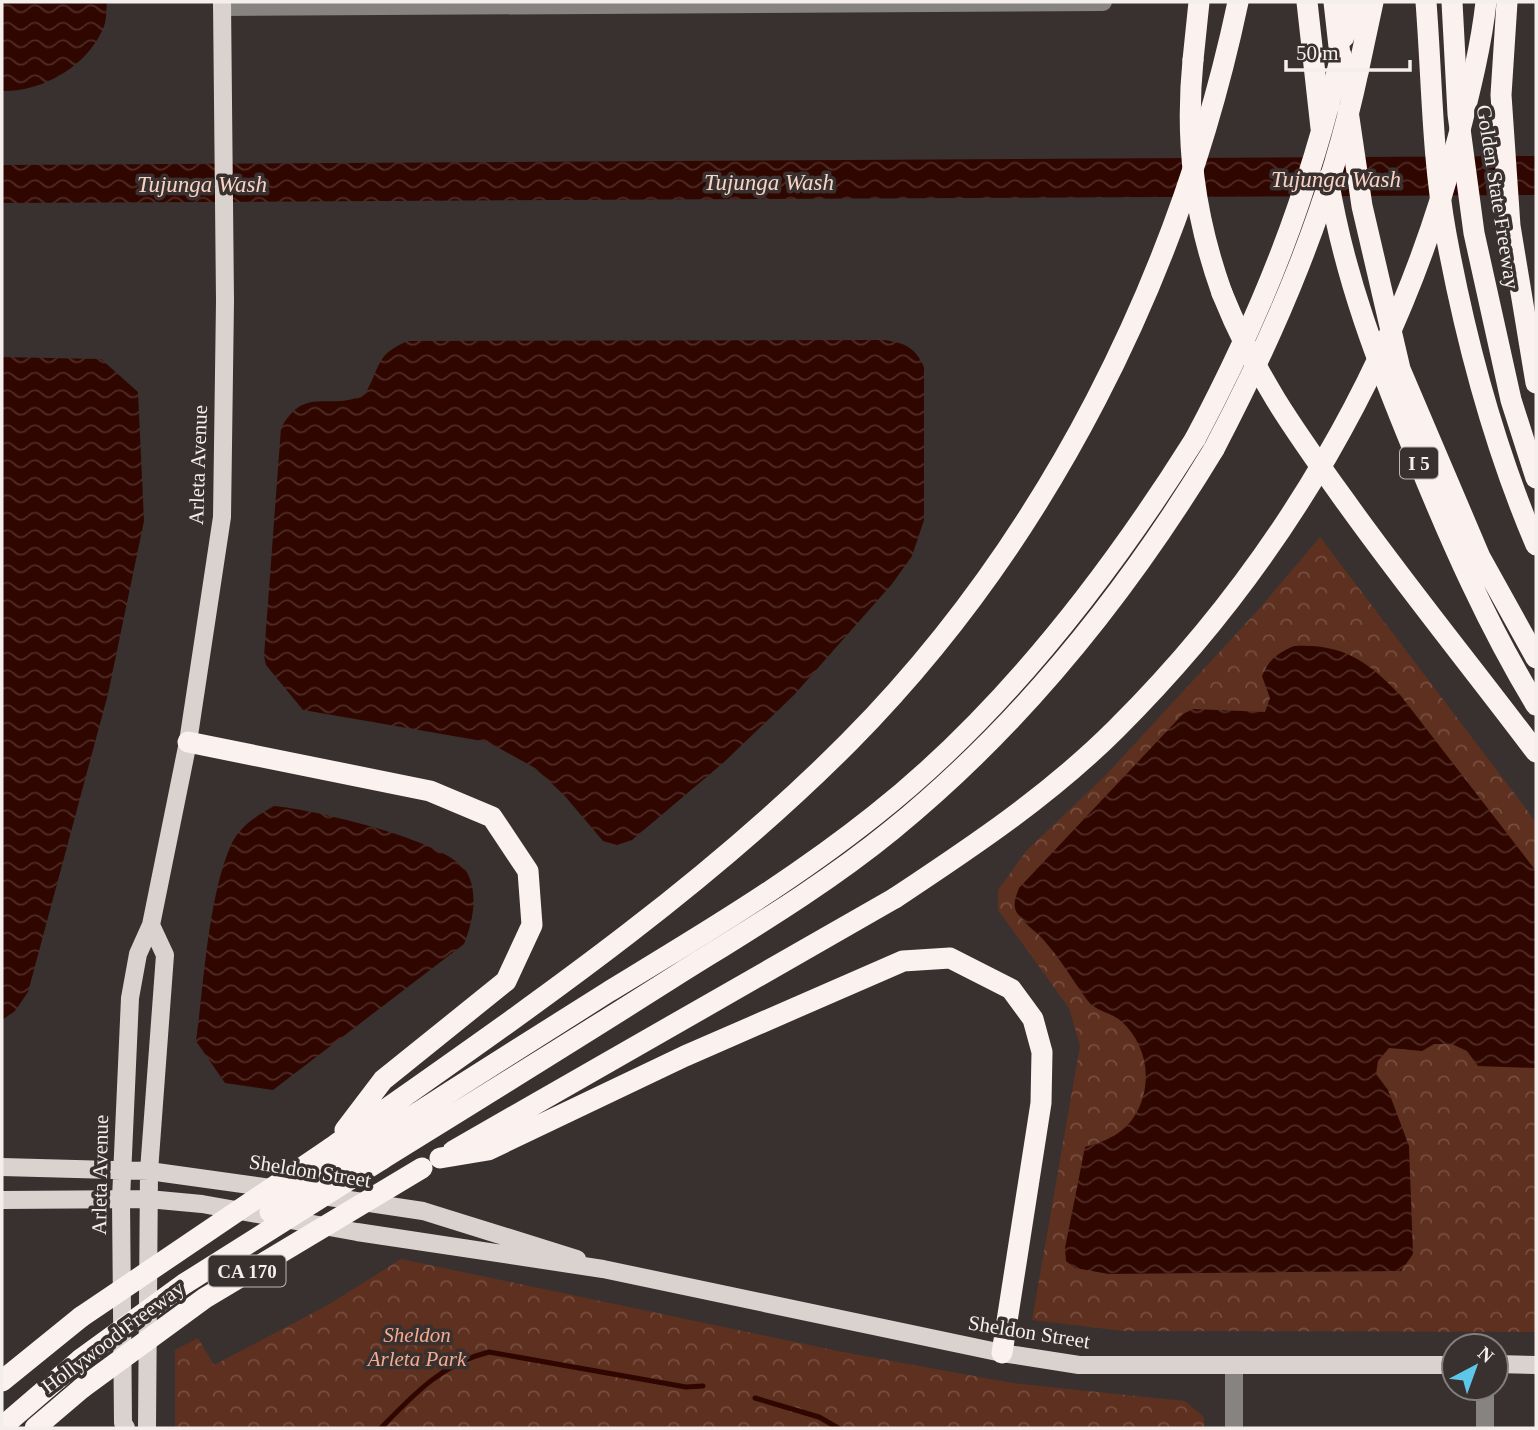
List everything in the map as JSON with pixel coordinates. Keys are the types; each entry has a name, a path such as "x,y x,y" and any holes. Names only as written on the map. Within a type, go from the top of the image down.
{"highway":[{"path":"1199,2 1189,112 1192,178 1205,243 1222,293 1248,353 1286,420 1383,554 1536,752"},
{"name":"Hollywood Freeway","path":"2,1381 81,1317 474,1048 678,894 767,820 850,741 915,669 973,594 1040,498 1099,396 1160,265 1181,208 1219,88 1238,2"},
{"name":"I 5","path":"1307,2 1333,208 1368,341 1460,564 1511,664 1536,705"},
{"path":"1334,2 1342,78 1362,206 1401,369 1480,557 1536,658"},
{"path":"2,1427 81,1351 793,902 892,830 995,736 1119,594 1178,508 1295,221 1328,109 1352,2"},
{"path":"2,1409 352,1155 486,1068 782,886 878,813 979,720 1101,580 1204,444 1282,312 1315,228 1349,115 1373,2"},
{"path":"1426,2 1432,114 1446,233 1497,438 1536,545"},
{"name":"Golden State Freeway","path":"1452,2 1458,114 1475,233 1511,400 1536,478"},
{"name":"Hollywood Freeway","path":"35,1428 82,1388 205,1298 431,1163 895,898 1030,803 1115,730 1215,620 1264,556 1341,435 1384,347 1443,195 1470,91 1486,2"},
{"path":"1507,2 1501,95 1510,226 1536,383"},
{"path":"188,742 430,791 492,817 528,871 532,925 506,981 383,1080 331,1148"},
{"path":"431,1163 488,1150 685,1056 903,961 950,958 1011,989 1032,1019 1042,1052 1041,1104 1002,1353"}],"main road":[{"name":"Arleta Avenue","path":"126,1428 123,1423 121,1199 130,998 138,954 150,925 188,742 222,517 222,4"},
{"path":"147,1428 149,1171 165,955 150,925"},
{"name":"Sheldon Street","path":"2,1167 149,1171 423,1211 603,1269"},
{"name":"Sheldon Street","path":"2,1200 148,1199 202,1204 357,1232 603,1269 1002,1353 1079,1365 1440,1365"},
{"path":"1510,1364 1536,1365"}],"street":[{"path":"222,4 1103,2"},
{"path":"1234,1367 1234,1428"},
{"path":"1485,1402 1485,1428"}],"green space":[{"path":"1320,537 1536,822 1536,1332 1123,1331 1032,1320 1080,1046 1069,1008 998,910 998,890 1027,850 1105,776 1259,609"},
{"name":"Sheldon Arleta Park","path":"401,1259 838,1351 1012,1383 1185,1401 1204,1417 1204,1428 175,1428 175,1350 198,1338 214,1365 328,1305"}],"water":[{"path":"2,2 107,2 105,23 86,55 61,75 32,87 2,91"},
{"name":"Tujunga Wash","path":"1536,156 1536,195 2,203 2,165"},
{"path":"884,340 908,347 924,367 924,520 912,556 892,584 794,695 723,763 632,840 617,845 603,841 564,795 535,768 488,742 303,710 266,665 264,656 281,428 290,414 309,402 341,401 365,394 384,356 397,346 408,341"},
{"path":"2,357 101,359 138,392 144,521 108,694 28,992 15,1011 2,1020"},
{"path":"1294,646 1327,648 1341,652 1378,673 1401,696 1536,871 1536,1068 1478,1066 1467,1051 1452,1044 1434,1044 1422,1051 1389,1048 1378,1061 1376,1074 1388,1090 1409,1146 1413,1254 1401,1271 1109,1274 1075,1268 1066,1261 1065,1248 1085,1147 1119,1133 1132,1120 1141,1103 1146,1070 1140,1048 1128,1028 1120,1020 1091,1004 1053,951 1017,913 1015,904 1019,888 1183,714 1193,709 1265,712 1270,698 1262,676 1274,658"},
{"path":"274,806 346,820 433,848 454,859 466,871 473,898 472,917 464,944 273,1090 225,1083 196,1041 212,915 223,866 231,845 243,827"}],"waterway":[{"path":"381,1428 417,1392 443,1372 472,1357 489,1352 686,1387 703,1386"},
{"path":"755,1398 819,1417 838,1428"}]}
